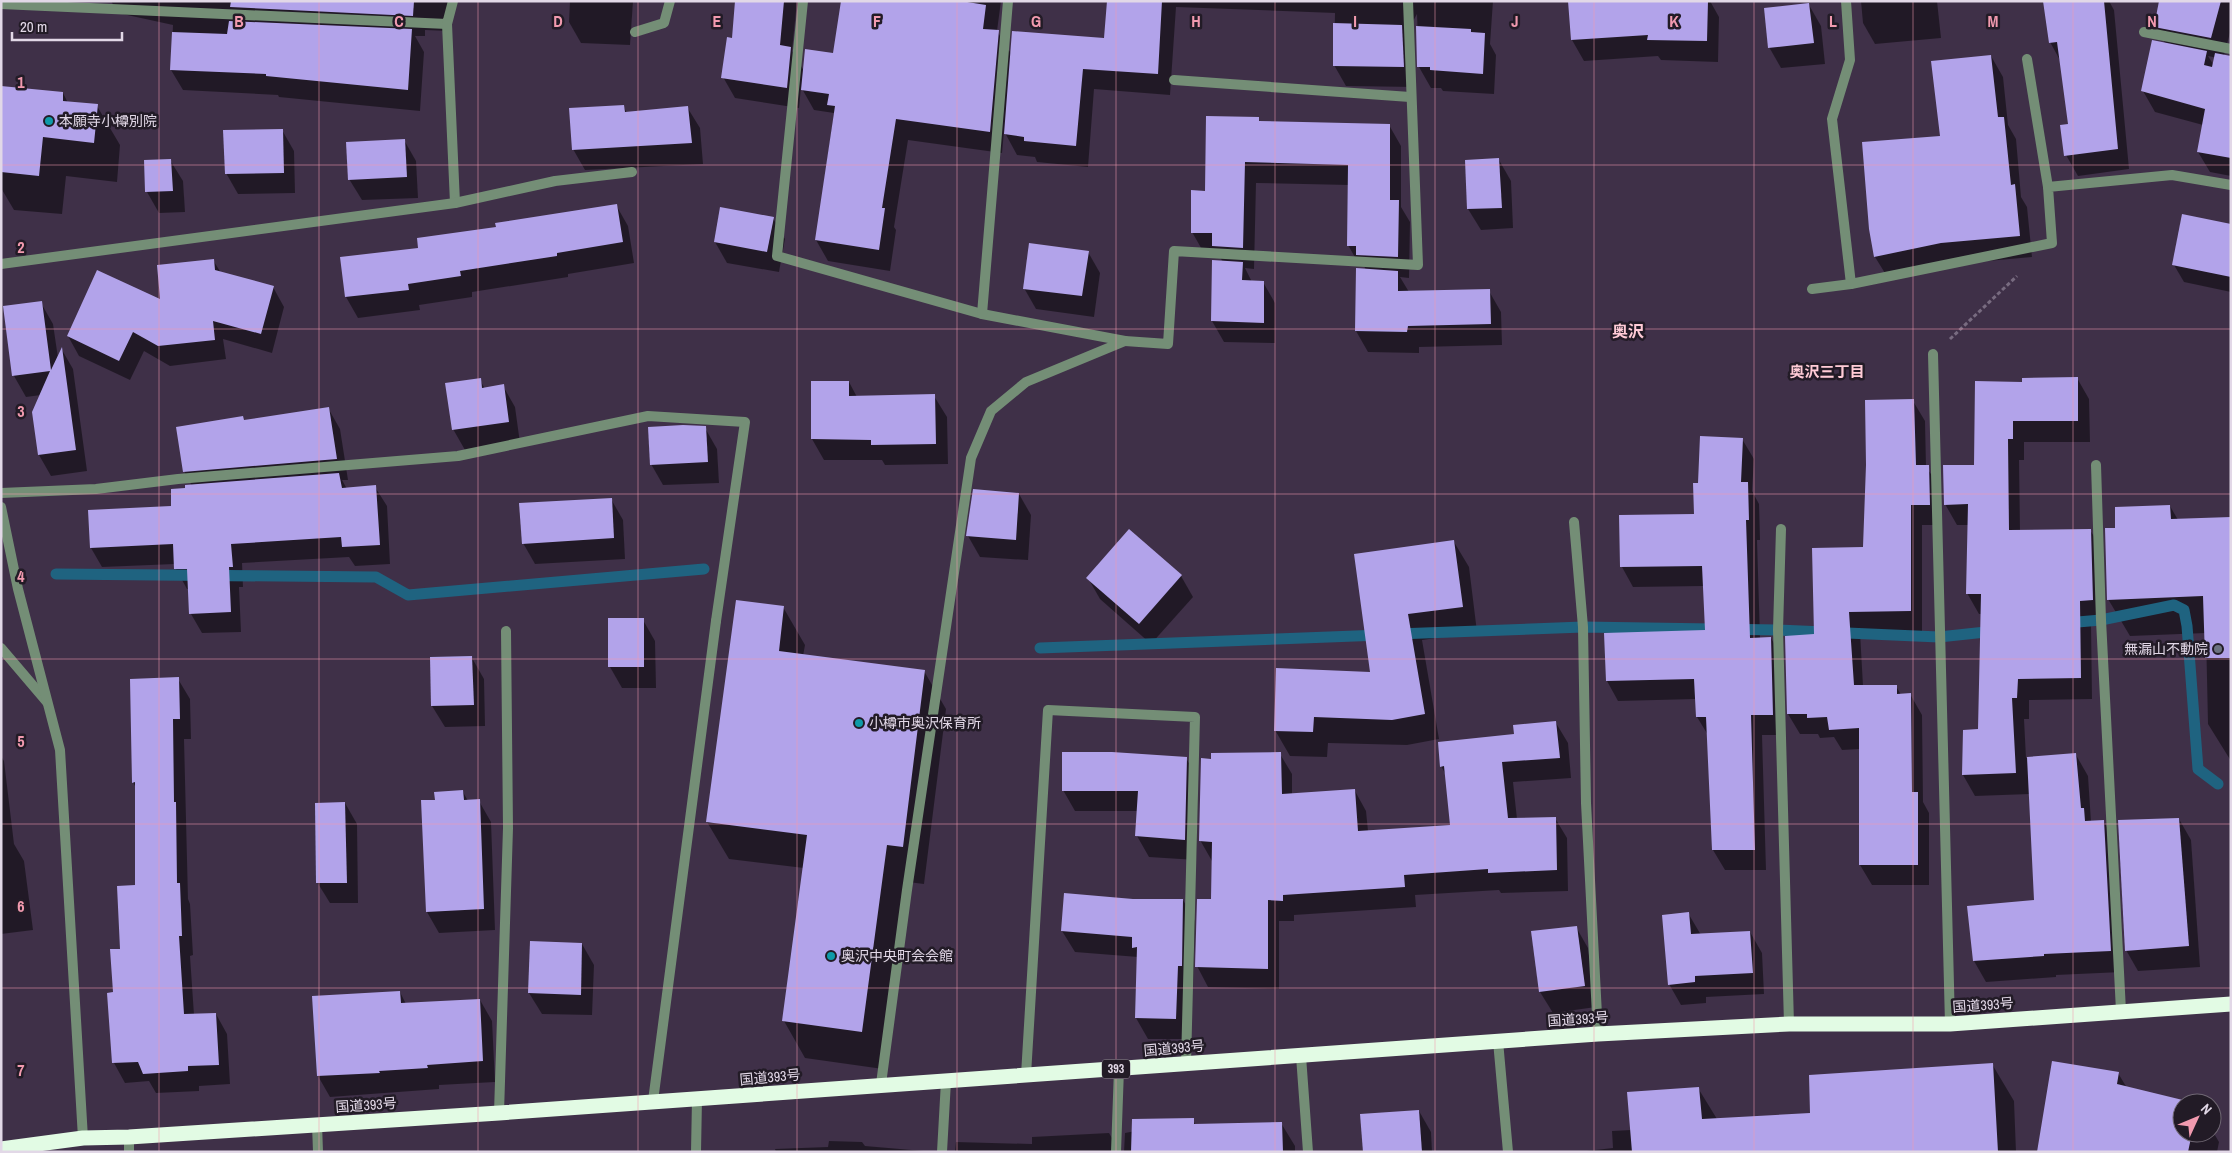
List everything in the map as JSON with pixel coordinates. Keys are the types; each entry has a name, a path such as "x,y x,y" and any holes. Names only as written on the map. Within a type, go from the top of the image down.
{"highway":[{"name":"国道393号","path":"1,1148 83,1138 129,1144 317,1124 1119,1069 1186,1062 1301,1056 1498,1040 1789,1024 1950,1024 2231,1004"}],"street":[{"path":"453,1 447,24 455,203"},
{"path":"634,32 664,23 670,1"},
{"path":"804,1 777,256 982,314 1125,341 1168,344 1174,251 1418,265 1410,97 1408,1"},
{"path":"982,314 1008,1"},
{"path":"1846,1 1850,60 1832,119 1850,284"},
{"path":"1,4 447,24"},
{"path":"2144,32 2231,49"},
{"path":"1812,289 1850,284 2052,243 2048,187 2026,58"},
{"path":"1174,80 1410,97"},
{"path":"1,264 455,203 554,181 632,172"},
{"path":"2048,187 2172,175 2231,185"},
{"path":"881,1084 907,890 971,458 991,411 1026,382 1125,341"},
{"path":"1933,354 1950,1024"},
{"path":"1,493 96,489 178,478 458,456 648,416 745,422 716,621 653,1101"},
{"path":"2096,465 2101,620 2121,1011"},
{"path":"1,507 4,540 60,750 83,1138"},
{"path":"1574,522 1583,627 1586,803 1598,1034"},
{"path":"1781,529 1778,630 1789,1024"},
{"path":"499,1113 508,828 506,631"},
{"path":"1,648 47,702"},
{"path":"1026,1075 1048,710 1194,717 1186,1062"},
{"path":"1498,1040 1508,1152"},
{"path":"1301,1056 1308,1152"},
{"path":"1116,1152 1119,1069"},
{"path":"942,1152 946,1081"},
{"path":"696,1152 697,1099"},
{"path":"317,1124 318,1152"}],"path":[{"path":"1933,354 2052,243"}],"building":[{"path":"231,1 414,1 413,16 230,7"},
{"path":"735,1 784,1 780,45 791,47 787,88 721,78 727,37 732,38"},
{"path":"841,1 961,1 986,5 983,29 999,30 990,132 896,119 882,208 885,208 879,250 815,240 835,106 827,105 829,94 801,90 805,49 833,53"},
{"path":"1107,1 1162,1 1158,74 1083,69 1076,146 1024,141 1024,137 1004,134 1012,31 1104,38"},
{"path":"1568,1 1708,1 1707,41 1647,40 1648,35 1571,40"},
{"path":"2043,1 2104,1 2118,149 2064,156 2060,125 2068,124 2057,42 2049,43"},
{"path":"2159,1 2221,1 2211,38 2154,27"},
{"path":"1809,3 1814,43 1768,48 1764,8"},
{"path":"229,21 412,29 408,90 266,76 266,74 170,70 172,32 227,34"},
{"path":"1333,23 1402,25 1404,67 1333,66"},
{"path":"1416,26 1471,29 1471,32 1485,33 1483,74 1430,70 1430,67 1417,67"},
{"path":"2152,40 2207,51 2204,65 2212,67 2215,53 2231,56 2231,158 2197,152 2205,109 2141,91"},
{"path":"1991,55 1998,117 2004,117 2011,185 2015,184 2020,236 1941,243 1874,257 1869,229 1862,142 1940,136 1931,61"},
{"name":"本願寺小樽別院","path":"1,86 63,92 63,101 98,104 94,143 43,137 39,176 1,172"},
{"path":"624,105 625,112 688,106 692,143 572,150 569,108"},
{"path":"1206,116 1259,117 1259,121 1390,124 1390,200 1399,200 1398,257 1356,255 1356,246 1347,246 1348,165 1245,162 1243,248 1212,246 1212,233 1191,233 1191,190 1205,191"},
{"path":"283,129 284,173 225,174 223,130"},
{"path":"405,139 407,177 348,180 346,142"},
{"path":"1499,158 1502,208 1467,209 1465,160"},
{"path":"171,159 173,191 145,192 144,160"},
{"path":"617,204 623,242 557,253 557,256 460,271 461,276 408,284 409,290 345,297 340,257 418,248 417,238 496,227 495,223"},
{"path":"720,207 774,217 767,252 714,242"},
{"path":"2182,214 2231,224 2231,277 2172,265"},
{"path":"1029,243 1089,251 1082,296 1023,289"},
{"path":"214,259 215,270 274,286 261,334 213,321 215,340 158,346 133,332 119,361 67,336 97,270 160,299 157,265"},
{"path":"1212,260 1243,262 1242,280 1264,281 1264,323 1211,321"},
{"path":"1356,268 1398,271 1398,291 1490,289 1491,324 1408,326 1407,332 1355,331"},
{"path":"42,301 51,370 62,347 76,450 38,455 32,412 50,371 12,376 3,306"},
{"path":"2078,377 2078,421 2013,421 2013,439 2008,439 2009,530 2091,529 2093,600 2080,601 2081,678 2018,679 2017,698 2012,698 2016,773 1962,775 1963,730 1978,729 1981,594 1966,594 1968,504 1944,505 1943,465 1974,465 1975,381 2022,382 2022,378"},
{"path":"481,378 482,388 504,384 509,422 452,430 445,383"},
{"path":"811,381 849,381 849,396 935,394 936,444 871,445 871,440 811,439"},
{"path":"1914,399 1916,465 1929,465 1930,505 1911,505 1911,611 1849,612 1854,685 1897,685 1897,694 1911,693 1912,792 1918,792 1918,865 1859,865 1859,728 1829,730 1827,717 1807,718 1807,714 1787,714 1785,636 1814,634 1812,548 1863,547 1866,465 1865,400"},
{"path":"329,407 337,459 183,472 176,427 243,416 244,420"},
{"path":"706,426 708,462 650,465 648,427"},
{"path":"1700,436 1743,438 1741,482 1748,482 1749,520 1746,520 1750,638 1771,637 1773,715 1751,715 1755,850 1712,850 1706,717 1696,717 1694,679 1606,681 1604,633 1705,630 1702,566 1620,567 1619,515 1694,514 1693,483 1698,483"},
{"path":"339,473 342,488 376,485 380,545 342,547 341,537 231,544 233,567 229,567 231,612 189,614 187,569 174,569 173,544 90,548 88,510 171,506 171,489 185,488 185,485"},
{"path":"973,489 1019,493 1016,540 966,536"},
{"path":"612,498 614,538 522,544 519,503"},
{"path":"2170,505 2171,519 2231,517 2231,658 2205,658 2203,596 2107,600 2105,528 2115,528 2115,507"},
{"path":"1129,529 1182,575 1139,624 1086,578"},
{"path":"1454,540 1463,607 1408,614 1425,714 1392,720 1314,717 1313,732 1274,731 1276,668 1370,672 1354,554"},
{"name":"小樽市奥沢保育所","path":"736,600 784,606 779,651 925,670 903,847 887,845 862,1032 782,1021 807,835 706,822"},
{"path":"608,618 644,618 644,667 608,667"},
{"path":"472,656 474,705 431,706 430,657"},
{"path":"179,677 180,719 173,719 174,802 176,802 177,883 180,883 182,936 179,936 184,1014 216,1013 219,1065 188,1066 188,1071 143,1074 138,1062 112,1063 107,993 113,992 110,949 120,949 117,886 135,885 135,782 132,783 130,679"},
{"path":"1556,721 1560,758 1502,762 1508,818 1556,817 1557,870 1488,873 1488,869 1404,875 1405,887 1283,895 1283,901 1268,900 1268,969 1195,967 1197,899 1211,899 1212,842 1199,841 1201,758 1211,759 1211,753 1281,752 1282,794 1355,789 1358,831 1450,825 1444,766 1440,767 1438,742 1514,734 1513,725"},
{"path":"1062,752 1112,752 1187,757 1185,840 1135,836 1138,791 1062,791"},
{"path":"2076,753 2081,808 2084,808 2085,821 2104,820 2111,951 2044,954 2044,956 1973,961 1967,906 2034,900 2027,757"},
{"path":"463,790 464,800 480,799 484,909 426,912 421,800 435,800 434,792"},
{"path":"345,802 347,883 316,883 315,803"},
{"path":"2179,818 2189,946 2125,951 2118,820"},
{"path":"1064,893 1133,899 1183,899 1182,966 1178,966 1176,1019 1135,1018 1137,947 1132,948 1132,937 1061,931"},
{"path":"1689,912 1691,934 1750,931 1753,973 1695,976 1695,982 1668,985 1662,915"},
{"path":"1577,926 1585,986 1539,992 1531,931"},
{"path":"530,941 582,943 581,995 528,993"},
{"path":"400,991 401,1003 480,999 483,1061 427,1065 428,1068 379,1071 380,1073 317,1076 312,996"},
{"path":"2052,1061 2119,1072 2117,1084 2172,1097 2172,1143 2190,1143 2188,1152 2037,1152"},
{"path":"1993,1063 1998,1152 1632,1152 1627,1092 1699,1087 1702,1119 1810,1113 1809,1075"},
{"path":"1419,1110 1422,1152 1363,1152 1360,1114"},
{"path":"1194,1118 1194,1124 1282,1122 1283,1152 1131,1152 1132,1119"}],"waterway":[{"path":"56,574 376,577 408,595 704,569"},
{"path":"2066,623 2101,620 2174,605 2184,610 2187,626 2198,769 2218,784"},
{"path":"1397,634 1583,627 1778,630 1939,637 1995,631"},
{"path":"1040,648 1381,635"}],"place":[{"name":"本願寺小樽別院","path":"49,121"},
{"name":"無漏山不動院","path":"2218,649"},
{"name":"小樽市奥沢保育所","path":"859,723"},
{"name":"奥沢中央町会会館","path":"831,956"}],"district":[{"name":"奥沢","path":"1628,331"},
{"name":"奥沢三丁目","path":"1827,372"}]}
